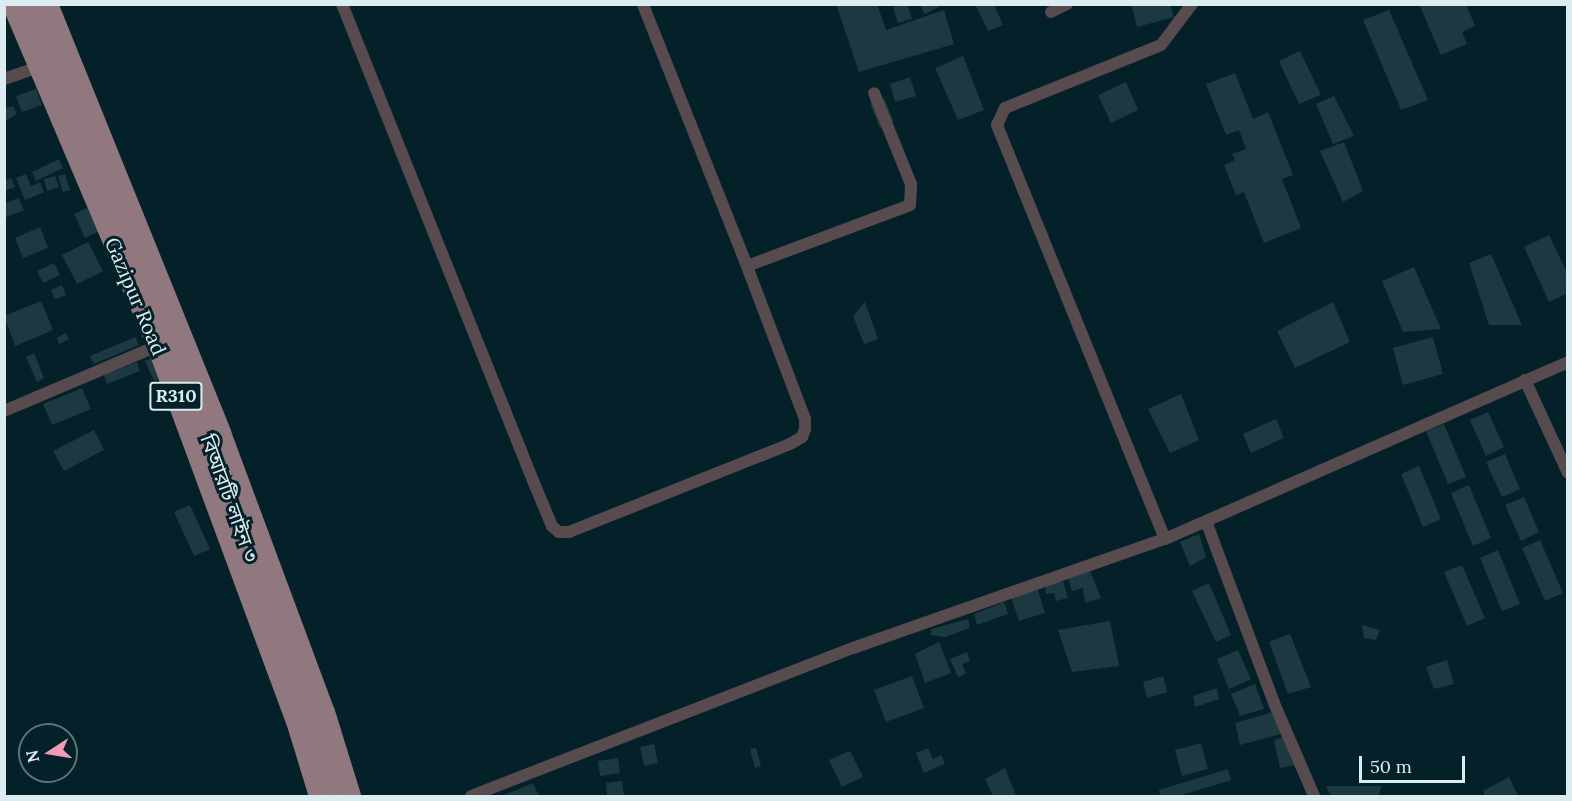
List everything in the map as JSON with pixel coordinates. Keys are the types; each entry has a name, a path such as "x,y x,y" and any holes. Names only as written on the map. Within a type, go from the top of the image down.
{"main road":[{"name":"Gazipur Road","path":"12,4 157,346 288,699 318,796"},
{"name":"বিআরটি লাইন ৩","path":"28,4 130,241 209,440 311,717 334,796"},
{"name":"Gazipur Road","path":"48,4 221,433 325,712 351,796"}],"street":[{"path":"342,4 534,483 552,526 559,532 569,532 802,437 805,419 643,4"},
{"path":"1165,539 997,125 1005,108 1161,45 1192,4"},
{"path":"4,79 38,67"},
{"path":"747,266 910,205 911,184 874,93"},
{"path":"4,411 157,346"},
{"path":"471,796 853,648 1165,539 1568,362"},
{"path":"1525,380 1568,473"},
{"path":"1206,521 1274,703 1314,796"}],"building":[{"path":"836,4 877,4 886,30 944,10 954,44 859,72"},
{"path":"907,4 912,19 898,23 893,7"},
{"path":"920,4 938,4 939,7 924,14"},
{"path":"975,4 994,4 1003,25 988,31"},
{"path":"1131,4 1170,4 1174,17 1137,27"},
{"path":"1419,4 1466,4 1475,26 1462,32 1467,44 1441,55"},
{"path":"1389,10 1428,100 1401,110 1363,20"},
{"path":"1300,51 1321,95 1299,104 1279,61"},
{"path":"963,56 984,110 958,120 935,68"},
{"path":"1235,73 1253,119 1268,112 1293,175 1282,179 1301,228 1264,243 1244,192 1236,195 1224,165 1235,160 1232,154 1246,149 1239,130 1226,135 1206,84"},
{"path":"910,77 916,96 895,102 890,84"},
{"path":"1126,82 1138,110 1111,123 1098,95"},
{"path":"36,89 42,105 22,112 16,96"},
{"path":"1334,96 1354,136 1333,144 1316,104"},
{"path":"884,98 894,122 880,128 870,103"},
{"path":"13,106 17,114 5,121 5,108"},
{"path":"1344,142 1363,191 1343,202 1320,151"},
{"path":"59,159 63,168 36,181 32,172"},
{"path":"26,174 31,186 40,182 44,192 25,200 16,178"},
{"path":"65,174 70,190 63,192 58,176"},
{"path":"55,176 59,187 47,191 44,179"},
{"path":"11,178 15,187 4,191 4,181"},
{"path":"18,198 24,210 4,218 4,204"},
{"path":"87,208 99,231 85,238 74,214"},
{"path":"40,227 48,248 23,258 15,238"},
{"path":"1549,235 1568,275 1568,293 1549,302 1524,247"},
{"path":"88,242 103,271 77,284 62,255"},
{"path":"1491,254 1522,325 1489,325 1469,263"},
{"path":"54,263 60,275 43,283 37,271"},
{"path":"1414,267 1441,329 1403,332 1382,281"},
{"path":"62,285 66,295 55,299 51,290"},
{"path":"41,301 53,330 15,346 4,316"},
{"path":"865,302 878,339 864,344 853,316"},
{"path":"1333,302 1350,342 1295,368 1277,331"},
{"path":"66,333 69,339 59,344 57,338"},
{"path":"135,337 139,345 94,364 90,356"},
{"path":"1433,337 1443,374 1403,385 1393,348"},
{"path":"34,353 44,378 37,382 26,357"},
{"path":"155,357 164,377 154,381 145,361"},
{"path":"137,362 140,371 107,384 104,375"},
{"path":"82,388 91,409 52,425 43,404"},
{"path":"1181,394 1199,440 1170,453 1148,409"},
{"path":"1488,412 1504,447 1486,456 1470,420"},
{"path":"1276,419 1284,438 1251,453 1243,434"},
{"path":"1444,424 1466,477 1448,484 1426,431"},
{"path":"94,430 104,450 64,471 53,451"},
{"path":"1505,454 1520,489 1502,497 1486,462"},
{"path":"1419,466 1441,519 1423,527 1401,474"},
{"path":"1469,485 1491,538 1473,546 1451,493"},
{"path":"1524,497 1539,532 1521,541 1505,505"},
{"path":"190,505 210,549 194,556 174,512"},
{"path":"1199,534 1206,557 1190,566 1180,542"},
{"path":"1540,540 1563,593 1545,601 1522,548"},
{"path":"1498,550 1520,604 1502,611 1480,558"},
{"path":"1462,565 1485,618 1467,626 1444,572"},
{"path":"1090,571 1101,598 1085,603 1083,588 1072,591 1068,578"},
{"path":"1063,581 1068,598 1056,601 1054,593 1046,594 1045,585"},
{"path":"1209,583 1231,635 1216,642 1192,591"},
{"path":"1038,590 1045,613 1019,621 1011,597"},
{"path":"1004,602 1008,614 977,625 974,614"},
{"path":"968,619 970,628 945,637 931,635 931,629"},
{"path":"1110,621 1119,666 1072,672 1058,630"},
{"path":"1362,625 1380,630 1376,640 1364,638"},
{"path":"1290,634 1311,687 1288,694 1269,642"},
{"path":"939,642 951,673 925,683 915,654"},
{"path":"1238,650 1251,679 1229,689 1217,659"},
{"path":"967,652 970,661 962,664 966,673 958,677 950,659"},
{"path":"1447,660 1454,684 1434,689 1426,667"},
{"path":"912,676 924,708 886,722 874,690"},
{"path":"1163,676 1167,692 1147,698 1143,682"},
{"path":"1255,684 1264,709 1240,716 1231,694"},
{"path":"1217,688 1219,699 1195,707 1193,696"},
{"path":"1274,712 1281,734 1240,745 1235,723"},
{"path":"1285,736 1295,765 1280,768 1274,740"},
{"path":"1201,743 1208,769 1182,776 1175,750"},
{"path":"654,744 658,763 644,766 640,747"},
{"path":"756,748 761,766 755,768 750,749"},
{"path":"928,748 933,759 941,755 945,764 924,773 916,753"},
{"path":"850,751 863,777 842,787 829,760"},
{"path":"618,758 620,773 600,776 598,761"},
{"path":"1005,768 1016,796 993,796 985,779"},
{"path":"1228,769 1231,780 1179,796 1160,796 1159,790"},
{"path":"1509,777 1518,796 1485,796 1483,791"},
{"path":"622,781 624,796 607,796 606,783"},
{"path":"533,783 539,796 502,796"},
{"path":"1326,786 1381,786 1379,796 1331,796"}]}
